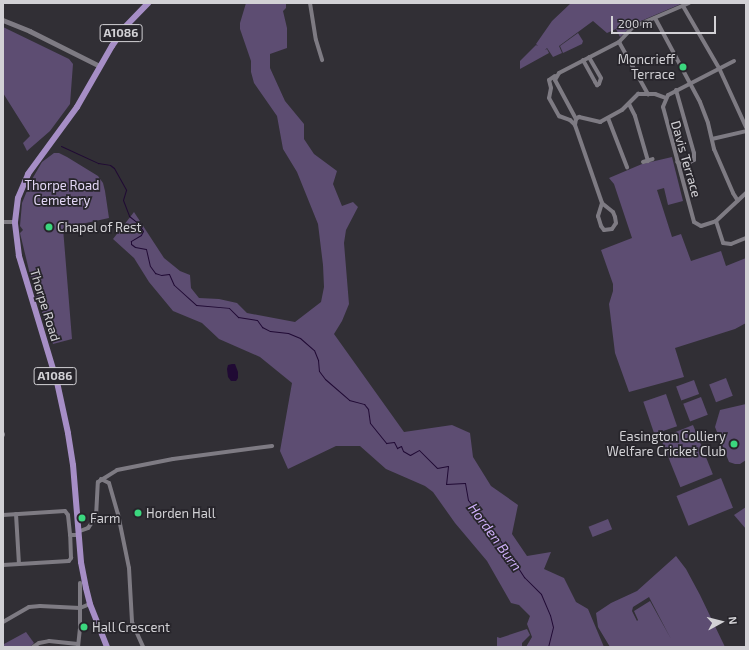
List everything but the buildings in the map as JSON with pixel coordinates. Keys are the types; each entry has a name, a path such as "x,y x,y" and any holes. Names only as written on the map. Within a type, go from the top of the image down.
{"main road":[{"name":"Thorpe Road","path":"107,647 90,604 83,574 80,533 68,433 57,382 19,256 15,222 18,198 28,174 77,107 124,28 148,3"}],"street":[{"path":"310,3 316,40 322,60"},
{"path":"602,203 598,216 601,226 604,230 612,230 616,224 613,212 602,203 575,125 570,120 559,116 549,98 551,88 549,80 559,73 619,42 633,27 689,3"},
{"path":"683,6 719,68 746,127"},
{"path":"654,18 700,102 708,123 714,149 738,201"},
{"path":"3,20 30,31 100,66"},
{"path":"619,42 648,94"},
{"path":"583,60 597,85 599,84 601,78 589,57"},
{"path":"576,119 579,117 600,122 629,104 638,94 648,94 666,98 676,90 734,61"},
{"path":"555,76 555,80 576,119 575,125"},
{"path":"676,90 694,153 694,160 684,164 677,162"},
{"name":"Davis Terrace","path":"666,98 663,107 664,115 694,222 696,225 701,226 716,221"},
{"path":"629,104 651,160 643,162"},
{"path":"608,118 627,167"},
{"path":"712,139 746,131"},
{"path":"625,162 630,160"},
{"path":"746,193 716,221 722,243 731,244 746,238"},
{"path":"3,222 15,222"},
{"path":"70,535 80,533 88,528 96,517 97,488 101,479 117,470 173,459 272,446"},
{"path":"101,479 109,483 117,508 129,568 132,622 143,647"},
{"path":"3,515 65,511 68,515 71,558 69,561 3,565"},
{"path":"16,514 19,564"},
{"path":"33,647 39,643 49,641 78,646 80,583"},
{"path":"3,621 29,607 40,606 80,608 90,604"}],"green space":[{"path":"246,3 286,3 286,8 283,11 287,28 287,48 270,54 270,68 285,101 304,124 304,139 314,154 337,171 333,184 342,206 353,202 358,207 346,230 344,243 349,304 342,321 334,334 404,432 452,425 470,433 473,457 491,486 518,505 512,534 527,556 551,552 544,569 564,578 576,602 588,609 604,647 526,647 532,637 527,624 530,616 519,605 511,603 487,561 455,523 433,492 425,486 386,469 360,446 336,446 288,469 280,451 292,383 260,357 219,339 202,323 173,311 149,282 134,258 113,239 134,212 164,258 180,271 190,275 191,288 199,298 219,299 237,303 247,313 295,322 321,302 324,287 318,224 297,172 283,149 277,116 254,83 251,72 251,61 240,29 240,23"},
{"path":"571,3 683,3 634,24 620,37 616,29 607,33 593,21 559,46 562,53 553,57 547,48 545,50 547,49 549,53 520,69 520,61 536,45 538,46 536,44 552,21"},
{"path":"3,27 69,59 73,64 70,104 50,131 27,151 23,143 30,136 3,93"},
{"path":"578,33 583,41 582,44 563,53 560,46"},
{"name":"Thorpe Road Cemetery","path":"54,153 59,153 67,157 98,176 103,183 109,218 63,228 72,339 53,344 33,287 20,233 23,230 20,226 22,203 31,181 42,162"},
{"path":"672,157 683,201 668,205 664,188 657,190 672,237 681,234 691,261 721,251 726,266 746,258 746,323 735,329 675,348 684,377 629,392 615,353 609,304 613,291 613,284 601,250 632,238 614,184 609,178 642,164"},
{"path":"726,378 733,396 716,402 709,384"},
{"path":"694,380 699,394 681,401 676,386"},
{"path":"666,394 677,426 654,434 643,402"},
{"path":"701,397 708,415 690,422 683,404"},
{"name":"Easington Colliery Welfare Cricket Club","path":"746,404 746,460 740,464 735,464 729,462 715,427 720,410"},
{"path":"693,425 713,474 680,487 661,438"},
{"path":"721,478 733,508 688,526 676,496"},
{"path":"746,507 746,529 734,515"},
{"path":"608,519 612,529 593,537 589,527"},
{"path":"676,556 686,569 700,595 725,647 610,647 598,627 596,613 611,603 637,591","holes":["649,597 671,639 650,601 634,611 638,620 637,621 632,611 633,607"]},
{"path":"527,629 530,635 522,643 522,647 497,647 497,637 500,638"},
{"path":"26,632 34,643 30,647 3,647 4,644"}],"shaded area":[{"path":"235,364 238,372 238,378 236,381 231,381 228,377 228,365"}],"waterway":[{"name":"Horden Burn","path":"61,146 98,163 110,165 114,168 126,190 123,200 129,216 138,223 143,231 141,235 131,241 131,244 135,247 146,249 150,266 155,273 161,275 169,274 174,285 196,305 229,308 238,317 257,320 262,327 270,331 288,333 300,338 314,350 318,360 319,371 325,379 349,400 364,404 368,409 370,423 386,443 394,442 397,448 401,446 403,451 410,455 419,450 437,468 448,466 446,484 465,483 468,500 498,537 524,577 541,594 550,615 553,627 548,647"}],"place":[{"name":"Moncrieff Terrace","path":"683,67"},
{"name":"Chapel of Rest","path":"49,227"},
{"name":"Easington Colliery Welfare Cricket Club","path":"734,444"},
{"name":"Horden Hall","path":"138,513"},
{"name":"Farm","path":"82,518"},
{"name":"Hall Crescent","path":"84,627"}]}
